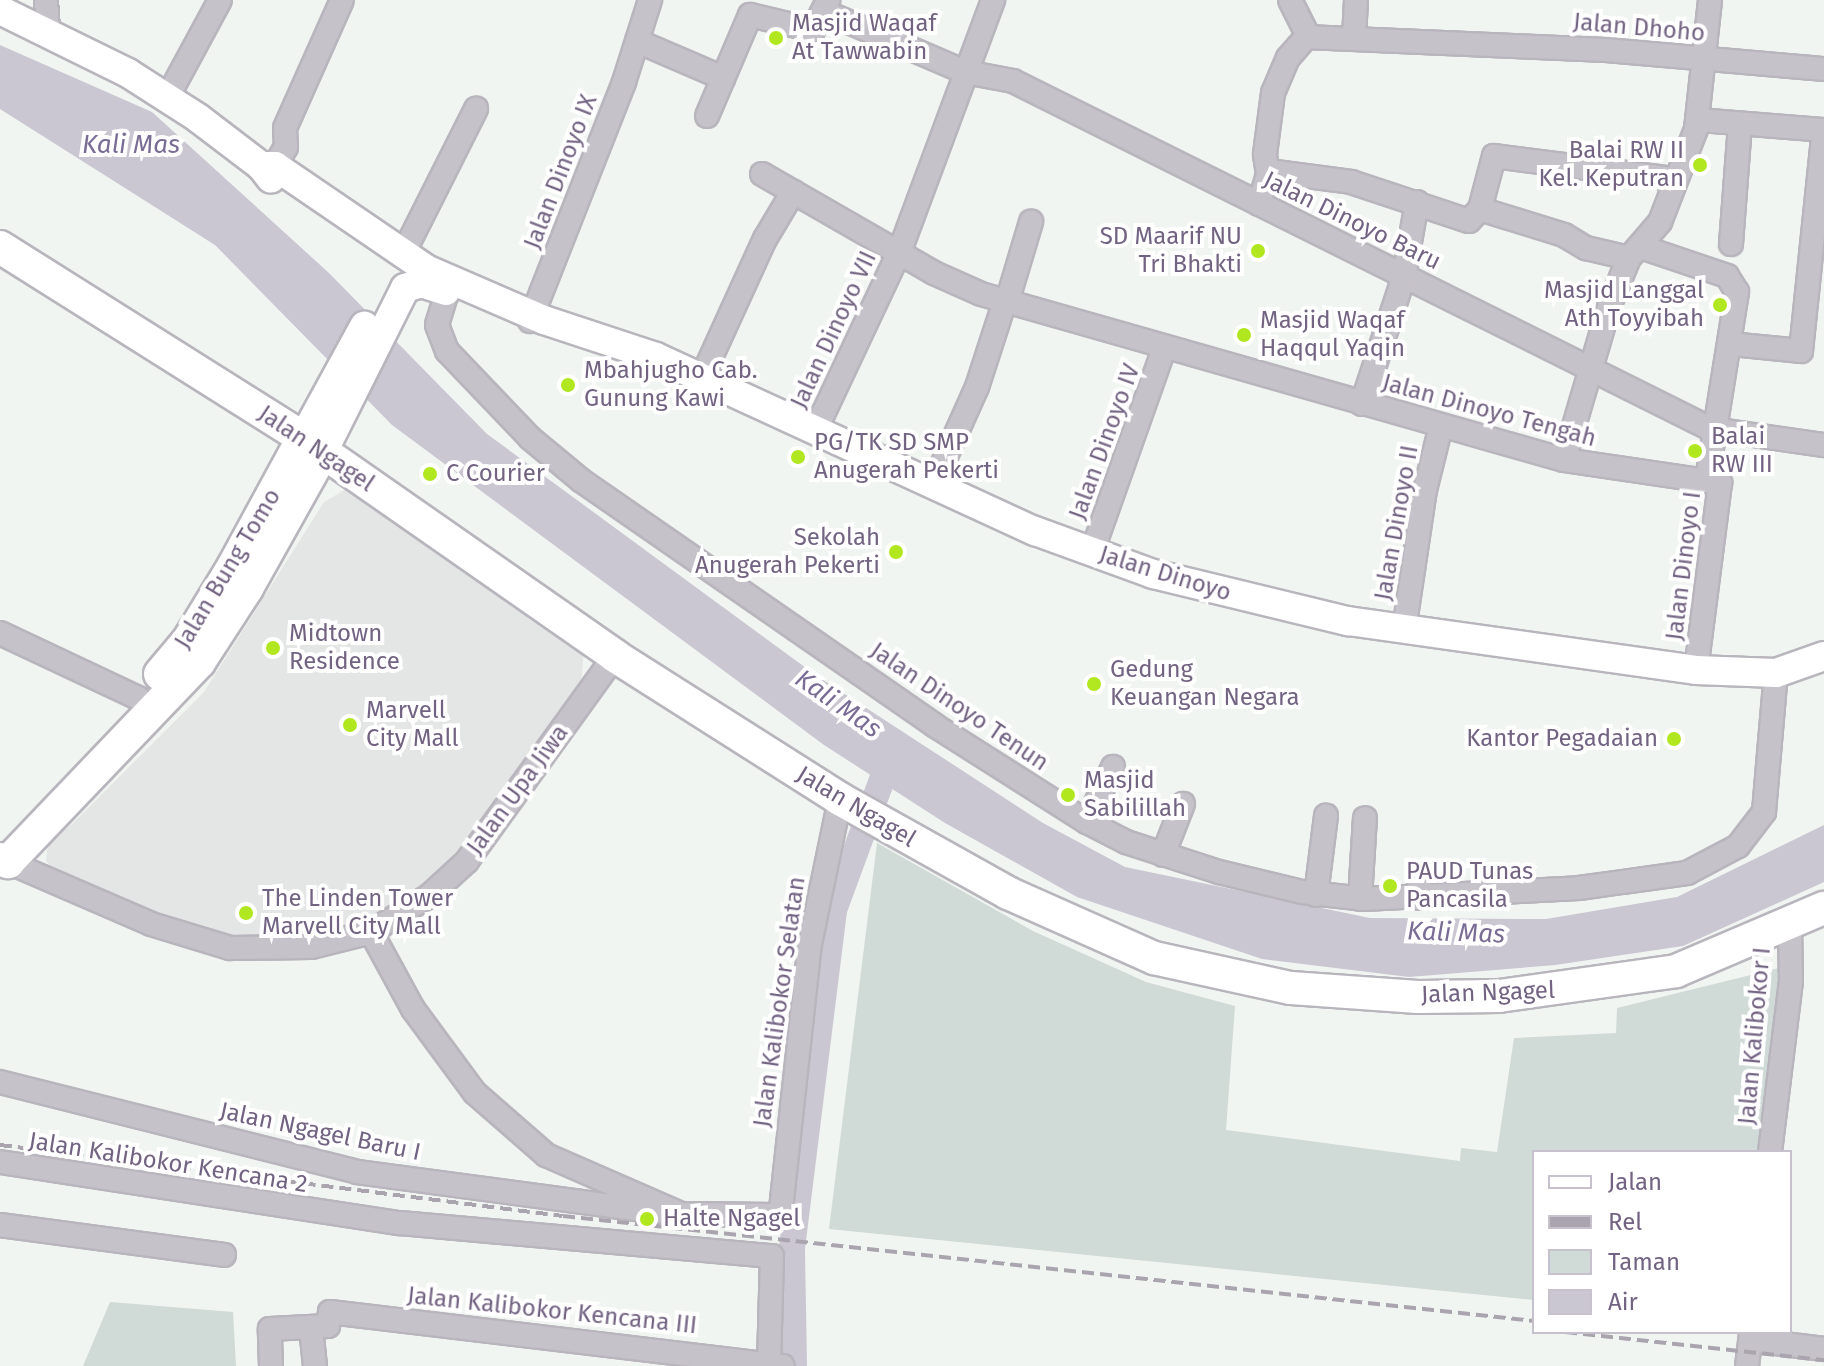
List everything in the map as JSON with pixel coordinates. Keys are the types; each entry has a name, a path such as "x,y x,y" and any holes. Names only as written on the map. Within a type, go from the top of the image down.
{"highway":[{"name":"Jalan Ngagel","path":"0,247 313,445 615,656 846,802 1008,893 1132,950 1225,977 1291,988 1418,997 1565,990 1676,971 1824,908"},
{"name":"Jalan Bung Tomo","path":"2,859 195,629 313,445"},
{"name":"Jalan Bung Tomo","path":"2,859 207,652 313,445"}],"main road":[{"path":"0,10 48,31 167,98 268,170 394,278"},
{"name":"Jalan Dinoyo","path":"394,278 536,318"},
{"name":"Jalan Dinoyo","path":"394,278 536,318 702,377 1092,552 1273,606 1404,630 1696,670 1776,673 1824,656"},
{"name":"Jalan Bung Tomo","path":"313,445 394,278"}],"street":[{"path":"46,0 48,31"},
{"path":"167,98 220,0"},
{"path":"268,170 286,147 285,128 342,0"},
{"name":"Jalan Dinoyo IX","path":"536,318 650,0"},
{"name":"Jalan Dinoyo VII","path":"816,429 899,253 993,0"},
{"path":"1259,204 1268,171 1265,146 1273,93 1288,58 1308,36 1290,0"},
{"path":"1354,38 1356,0"},
{"path":"1564,460 1591,367 1635,252 1660,222 1699,120 1710,0"},
{"path":"707,116 750,15 807,31 813,30 825,5"},
{"name":"Jalan Dinoyo Baru","path":"825,5 965,72 1013,81 1711,429 1824,445"},
{"name":"Jalan Dhoho","path":"1308,36 1824,69"},
{"path":"637,41 723,78"},
{"path":"394,278 476,109"},
{"path":"1699,120 1824,130 1801,351 1730,344"},
{"path":"1731,244 1740,124"},
{"path":"1268,171 1351,182 1469,221 1480,209 1494,156 1674,179"},
{"name":"Jalan Dinoyo Tengah","path":"762,174 950,282 1006,302 1564,460 1707,479"},
{"path":"702,377 765,239 793,192"},
{"path":"1362,404 1404,276 1417,202"},
{"path":"1480,209 1564,235 1586,248 1635,252 1730,278 1738,298 1722,398 1711,429 1707,479"},
{"path":"934,483 977,387 1031,222"},
{"name":"Jalan Dinoyo Tenun","path":"447,292 437,325 447,351 556,460 934,725 1087,822 1163,855 1316,895 1360,899 1419,898 1649,882 1687,873 1749,837 1768,796 1776,673"},
{"name":"Jalan Dinoyo IV","path":"1092,552 1164,349"},
{"name":"Jalan Dinoyo II","path":"1404,630 1425,490 1441,426"},
{"name":"Jalan Dinoyo I","path":"1696,670 1722,490 1720,483 1707,479"},
{"path":"0,633 138,698"},
{"name":"Jalan Upa Jiwa","path":"2,859 151,924 230,948 311,947 371,932 429,896 467,861 615,656"},
{"path":"1087,822 1113,767"},
{"name":"Jalan Kalibokor Selatan","path":"780,1214 810,944 846,802"},
{"path":"1163,855 1183,804"},
{"path":"1316,895 1326,816"},
{"path":"1360,899 1365,818"},
{"path":"1419,898 1420,874"},
{"name":"Jalan Kalibokor I","path":"1770,1150 1791,982 1790,924"},
{"path":"371,932 413,1009 494,1113 554,1161 681,1214"},
{"name":"Jalan Ngagel Baru I","path":"0,1082 357,1172 681,1214 780,1214"},
{"name":"Jalan Kalibokor Kencana 2","path":"0,1162 328,1215 772,1256 774,1365"},
{"path":"0,1225 224,1255"},
{"name":"Jalan Kalibokor Kencana III","path":"311,1328 328,1326 329,1313 774,1365"},
{"path":"271,1366 270,1329 311,1328 315,1366"},
{"path":"1747,1366 1751,1336 1824,1349"}],"shaded area":[{"path":"348,488 584,650 581,685 471,837 419,891 379,919 282,943 195,933 62,880 46,861 48,842 72,824 204,692 324,502"}],"green space":[{"path":"877,843 1033,931 1146,982 1235,1006 1226,1130 1460,1161 1461,1148 1497,1152 1514,1038 1616,1033 1617,1008 1779,968 1786,978 1763,1150 1532,1150 1532,1300 829,1229"},
{"path":"110,1302 233,1312 236,1366 83,1366"}],"water":[{"name":"Kali Mas","path":"0,45 152,112 329,273 487,434 817,676 1043,823 1125,867 1370,918 1546,919 1677,897 1824,825 1824,882 1683,946 1555,965 1409,977 1262,959 1077,897 945,823 824,745 392,425 215,245 0,109"}],"waterway":[{"path":"794,1366 792,1248 834,910 894,747"}],"railway":[{"path":"0,1145 563,1216 1532,1321"},
{"path":"1584,1334 1824,1360"}],"place":[{"name":"Masjid Waqaf At Tawwabin","path":"776,38"},
{"name":"Balai RW II Kel. Keputran","path":"1700,165"},
{"name":"SD Maarif NU Tri Bhakti","path":"1258,251"},
{"name":"Masjid Langgal Ath Toyyibah","path":"1720,305"},
{"name":"Masjid Waqaf Haqqul Yaqin","path":"1244,335"},
{"name":"Mbahjugho Cab. Gunung Kawi","path":"568,385"},
{"name":"Balai RW III","path":"1695,451"},
{"name":"PG/TK SD SMP Anugerah Pekerti","path":"798,457"},
{"name":"C Courier","path":"430,474"},
{"name":"Sekolah Anugerah Pekerti","path":"896,552"},
{"name":"Midtown Residence","path":"273,648"},
{"name":"Gedung Keuangan Negara","path":"1094,684"},
{"name":"Marvell City Mall","path":"350,725"},
{"name":"Kantor Pegadaian","path":"1674,739"},
{"name":"Masjid Sabilillah","path":"1068,795"},
{"name":"PAUD Tunas Pancasila","path":"1390,886"},
{"name":"The Linden Tower Marvell City Mall","path":"246,913"},
{"name":"Halte Ngagel","path":"647,1219"}]}
